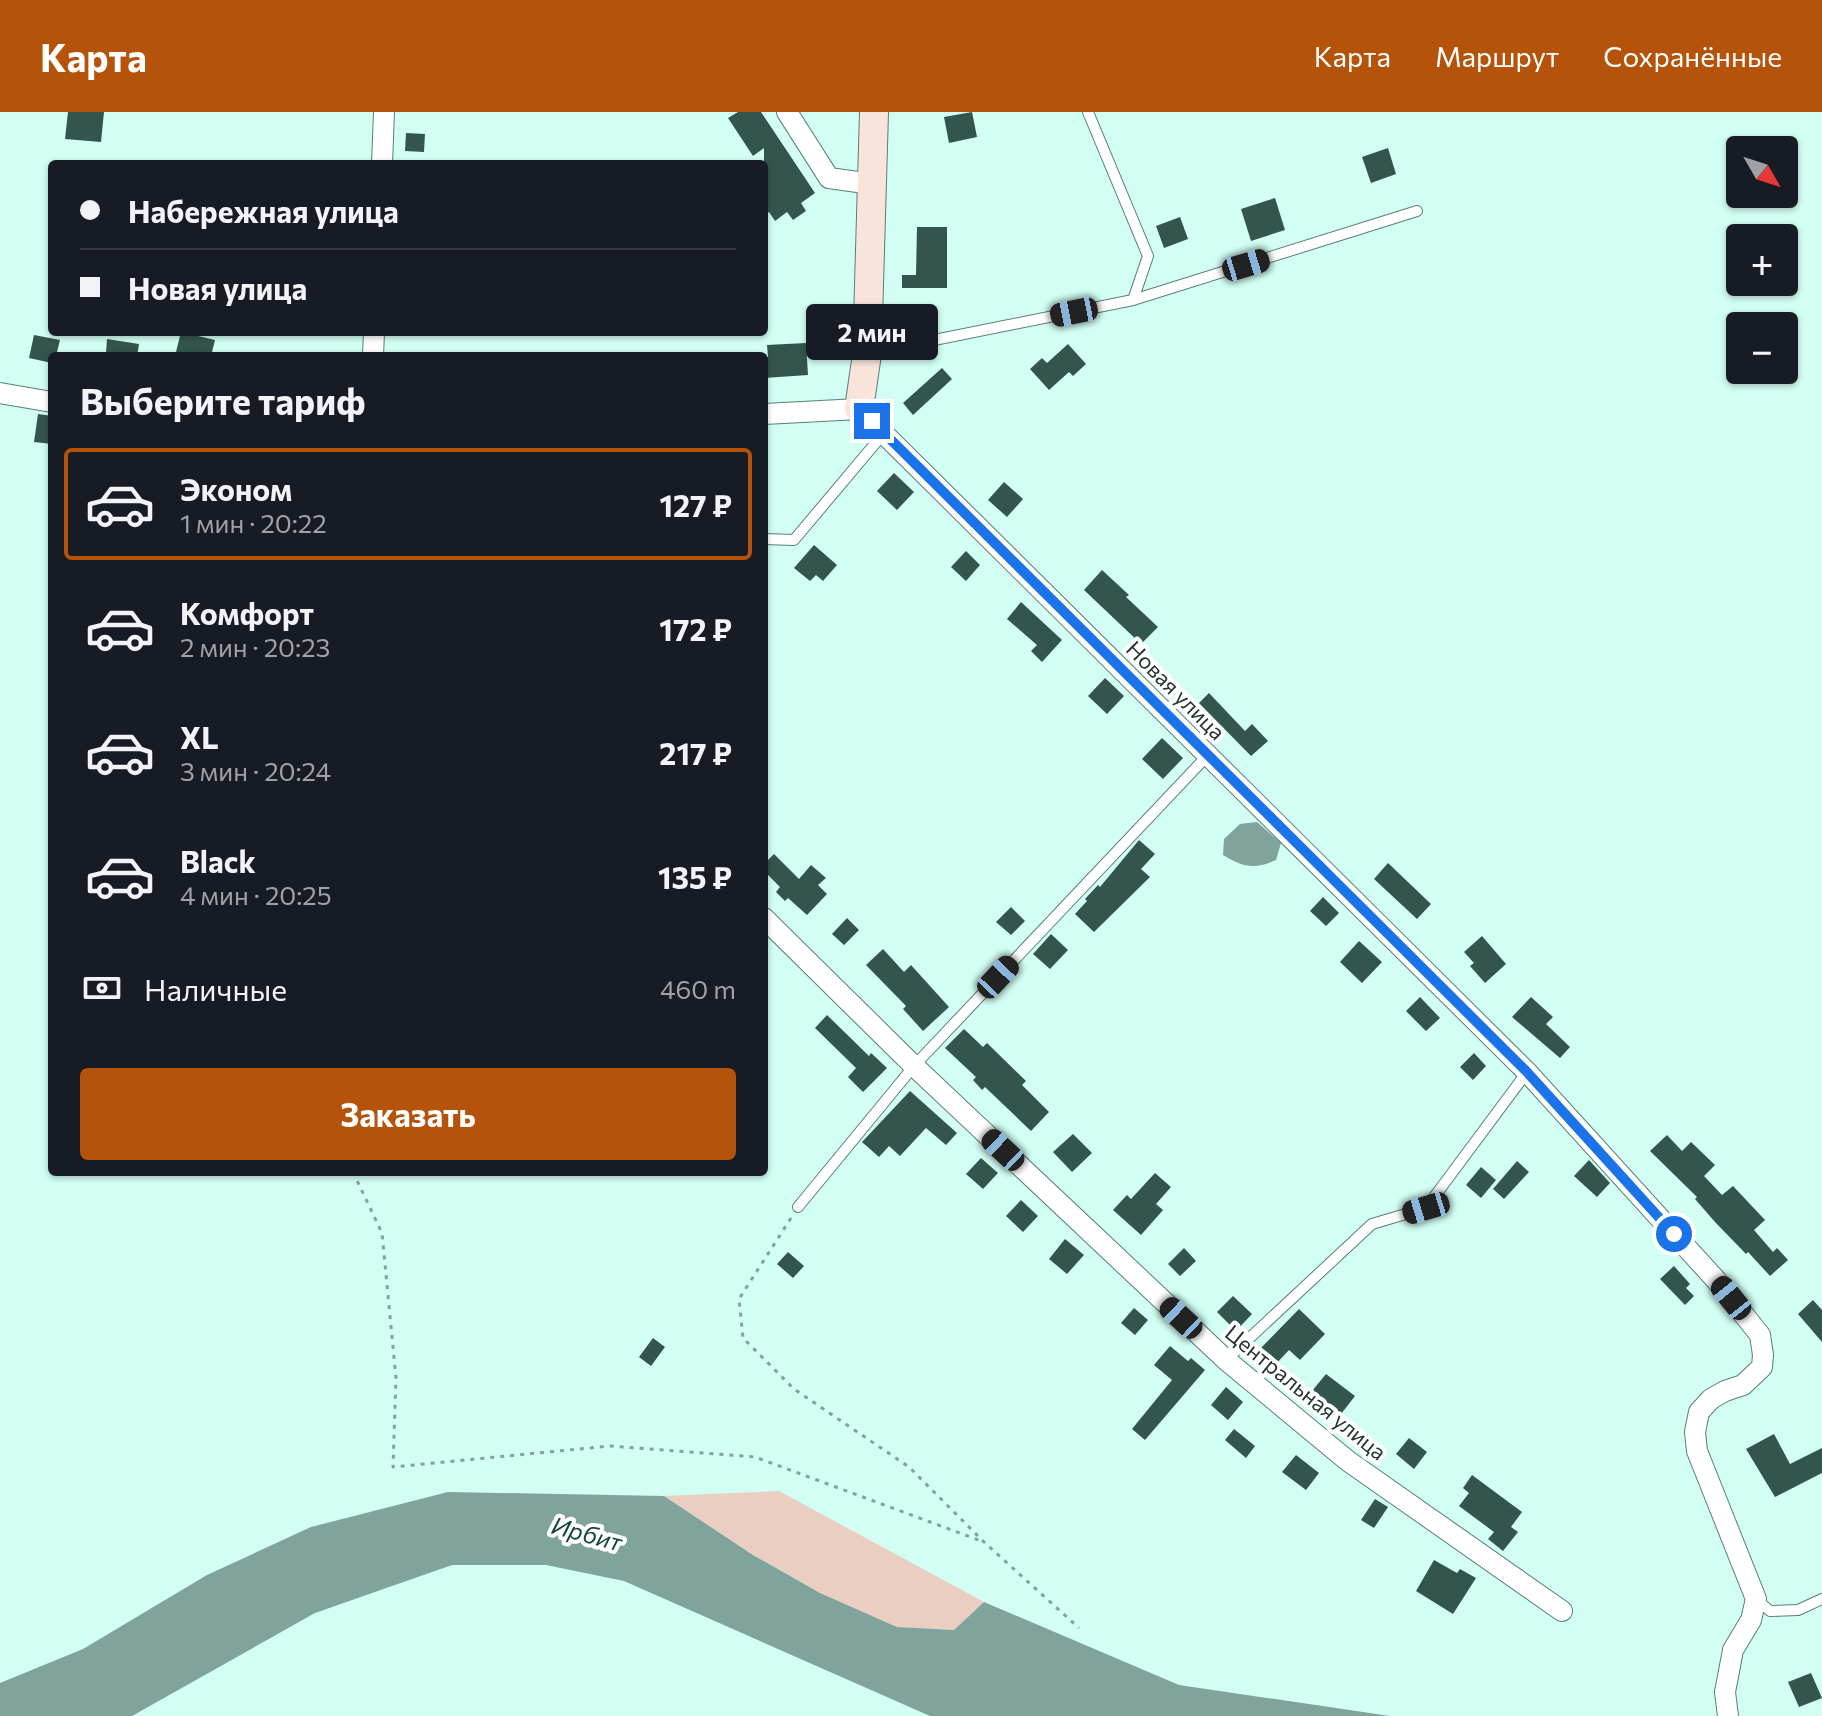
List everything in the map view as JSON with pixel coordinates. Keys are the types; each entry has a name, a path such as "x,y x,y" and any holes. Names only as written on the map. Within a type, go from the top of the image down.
{"street":[{"path":"382,160 384,112"},
{"path":"787,112 829,178 872,184"},
{"path":"768,414 859,409 867,354 874,112"},
{"path":"0,393 48,401"},
{"name":"Новая улица","path":"859,409 1527,1072 1716,1280 1760,1335 1762,1367 1743,1385 1711,1399 1699,1412 1695,1432 1697,1451 1756,1599"},
{"name":"Центральная улица","path":"768,922 914,1066 1226,1360 1348,1461 1562,1611"},
{"path":"1728,1716 1725,1692 1733,1650 1751,1620 1756,1599"}],"lane":[{"path":"1088,112 1148,256 1133,300"},
{"path":"867,354 1133,300 1417,211"},
{"path":"768,539 794,540 884,433"},
{"path":"798,1207 914,1066 1208,755"},
{"path":"1226,1360 1372,1224 1426,1208 1527,1072"},
{"path":"1756,1599 1770,1611 1798,1610 1822,1599"}],"path":[{"path":"355,1176 382,1233 396,1378 393,1467 610,1446 755,1457 984,1542"},
{"path":"798,1207 739,1299 743,1338 794,1389 909,1467 984,1542 1079,1628"}],"shaded area":[{"path":"779,1491 984,1602 954,1630 897,1627 820,1593 753,1555 664,1496"}],"water":[{"path":"1257,822 1281,843 1276,860 1249,866 1223,855 1224,839 1240,824"},
{"name":"Ирбит","path":"448,1492 664,1496 753,1555 820,1593 897,1627 954,1630 984,1602 1179,1685 1390,1716 930,1716 624,1581 546,1565 452,1565 315,1613 132,1716 0,1716 0,1683 83,1649 207,1575 311,1527"}],"building":[{"path":"68,112 104,112 101,142 65,139"},
{"path":"738,112 761,112 815,193 801,203 806,211 793,220 787,212 775,221 768,213 768,160 764,160 764,148 753,156 728,118"},
{"path":"972,112 977,137 949,143 944,117"},
{"path":"406,133 425,134 424,152 405,151"},
{"path":"1388,148 1396,174 1371,183 1362,157"},
{"path":"1275,198 1285,230 1251,241 1241,209"},
{"path":"1180,217 1188,239 1164,248 1156,226"},
{"path":"917,227 947,227 947,288 902,288 902,275 916,275"},
{"path":"34,335 60,340 57,352 48,352 48,362 29,358"},
{"path":"180,336 215,340 212,352 176,352"},
{"path":"107,339 139,344 138,352 106,352"},
{"path":"806,343 808,375 768,378 767,345"},
{"path":"1068,344 1086,364 1073,376 1069,372 1049,390 1030,369 1042,358 1047,363"},
{"path":"942,368 952,379 913,415 903,403"},
{"path":"38,414 48,415 48,444 34,442"},
{"path":"894,473 914,492 897,510 877,491"},
{"path":"1004,482 1023,499 1007,517 988,500"},
{"path":"814,545 837,565 823,581 816,575 810,581 794,568"},
{"path":"966,551 980,565 966,581 951,567"},
{"path":"1102,570 1158,627 1141,644 1084,590"},
{"path":"1021,602 1062,640 1042,662 1031,651 1037,645 1007,619"},
{"path":"1105,678 1124,696 1107,714 1088,696"},
{"path":"1209,693 1245,731 1252,724 1268,741 1251,756 1199,703"},
{"path":"1162,738 1183,758 1163,779 1142,759"},
{"path":"1139,840 1155,854 1141,869 1150,877 1094,932 1075,914"},
{"path":"774,854 799,879 811,865 826,878 818,885 827,894 807,915 776,892 780,887 768,875 768,860"},
{"path":"1388,863 1431,904 1417,919 1374,879"},
{"path":"1323,897 1339,913 1326,926 1310,911"},
{"path":"1011,907 1025,921 1011,935 996,922"},
{"path":"847,918 859,930 844,945 832,934"},
{"path":"1051,934 1068,950 1050,969 1033,954"},
{"path":"1482,936 1506,964 1485,983 1470,966 1474,963 1464,952"},
{"path":"1359,941 1382,962 1362,983 1340,962"},
{"path":"883,949 904,972 911,965 949,1007 923,1031 903,1009 906,1006 866,965"},
{"path":"1420,997 1440,1018 1426,1031 1406,1011"},
{"path":"1531,997 1553,1017 1546,1024 1570,1047 1560,1058 1512,1017"},
{"path":"827,1015 869,1056 871,1053 887,1068 863,1092 848,1077 856,1068 815,1028"},
{"path":"964,1029 983,1047 987,1043 1026,1081 1022,1085 1049,1112 1031,1131 985,1087 982,1090 973,1080 976,1077 945,1048"},
{"path":"1474,1053 1486,1066 1473,1080 1460,1067"},
{"path":"910,1091 957,1133 946,1145 926,1128 900,1156 889,1146 879,1157 862,1142"},
{"path":"1073,1134 1092,1153 1072,1172 1053,1152"},
{"path":"1667,1135 1682,1151 1691,1142 1715,1165 1704,1176 1722,1195 1733,1186 1765,1220 1754,1230 1773,1252 1777,1248 1788,1260 1770,1276 1650,1151"},
{"path":"981,1158 998,1173 983,1189 966,1174"},
{"path":"1589,1160 1610,1183 1597,1197 1574,1176"},
{"path":"1517,1161 1529,1172 1504,1199 1493,1189"},
{"path":"1481,1167 1496,1180 1481,1198 1466,1185"},
{"path":"1155,1173 1171,1187 1156,1204 1163,1210 1141,1235 1113,1210 1127,1195 1131,1199"},
{"path":"1021,1200 1038,1216 1023,1232 1006,1216"},
{"path":"1065,1239 1084,1255 1067,1274 1049,1259"},
{"path":"1184,1248 1196,1261 1180,1276 1168,1264"},
{"path":"788,1252 804,1266 793,1278 777,1264"},
{"path":"1674,1266 1690,1284 1686,1288 1694,1296 1685,1305 1660,1279"},
{"path":"1233,1296 1252,1314 1236,1331 1217,1312"},
{"path":"1813,1300 1822,1310 1822,1342 1798,1314"},
{"path":"1134,1308 1148,1320 1135,1335 1121,1323"},
{"path":"1299,1309 1325,1334 1300,1360 1289,1350 1274,1366 1258,1351"},
{"path":"653,1338 665,1347 651,1366 639,1357"},
{"path":"1170,1346 1205,1370 1145,1440 1132,1429 1172,1380 1154,1365"},
{"path":"1326,1374 1355,1396 1341,1414 1312,1391"},
{"path":"1226,1387 1243,1402 1228,1420 1211,1405"},
{"path":"1234,1429 1255,1446 1246,1458 1225,1440"},
{"path":"1774,1434 1790,1464 1822,1448 1822,1473 1775,1497 1746,1449"},
{"path":"1409,1438 1427,1452 1414,1469 1396,1454"},
{"path":"1296,1455 1319,1473 1306,1490 1282,1472"},
{"path":"1472,1475 1522,1512 1511,1527 1518,1532 1503,1551 1488,1539 1494,1532 1459,1506 1469,1493 1463,1488"},
{"path":"1375,1499 1388,1507 1374,1528 1361,1520"},
{"path":"1434,1560 1457,1573 1460,1569 1476,1578 1453,1614 1416,1591"},
{"path":"1811,1673 1822,1698 1799,1707 1788,1682"}],"route":[{"path":"872,421 1527,1072 1674,1234"}]}
